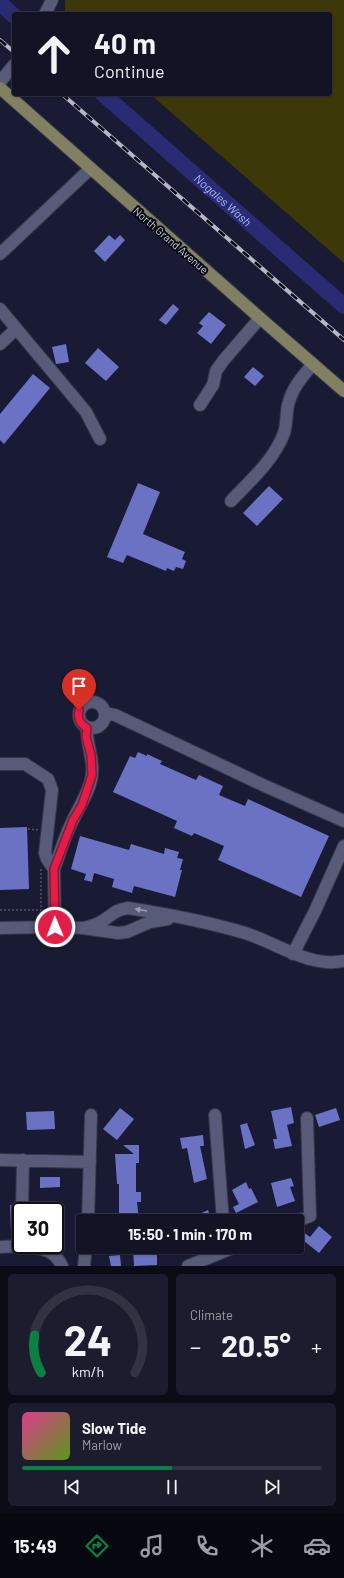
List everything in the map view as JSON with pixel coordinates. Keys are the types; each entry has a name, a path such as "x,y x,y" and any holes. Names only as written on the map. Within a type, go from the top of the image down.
{"main road":[{"name":"North Grand Avenue","path":"0,88 90,169 344,391"}],"street":[{"path":"46,12 52,0"},
{"path":"0,82 12,67"},
{"path":"0,254 90,169"},
{"path":"0,309 86,412 100,439"},
{"path":"200,405 213,385 216,371 222,361 260,318"},
{"path":"0,344 16,329"},
{"path":"231,501 273,454 284,432 288,405 292,391 299,380 313,364"},
{"path":"89,702 101,705 105,712 102,724 95,728 87,728 80,723 78,719 79,710 82,706 89,702"},
{"path":"105,712 115,715 265,786 344,821"},
{"path":"55,927 54,869 73,820 82,805 92,775 91,755 86,737 87,728"},
{"path":"0,764 25,764 48,779 52,790 45,853 54,869"},
{"path":"293,954 315,911 344,846"},
{"path":"83,928 98,924 120,909 128,908 209,923 247,934 306,959 336,963 344,961"},
{"path":"0,928 83,928 118,933 127,932 150,922 179,918"},
{"path":"88,1214 91,1115"},
{"path":"216,1115 223,1214"},
{"path":"304,1218 310,1216 307,1118"},
{"path":"0,1160 90,1162"},
{"path":"22,1202 23,1160"},
{"path":"0,1248 12,1247"},
{"path":"54,1254 58,1256 62,1266"},
{"path":"84,1266 85,1254"},
{"path":"188,1266 215,1254"}],"path":[{"path":"28,829 37,829 40,833"},
{"path":"0,910 41,910 41,864"}],"shaded area":[{"path":"65,0 344,0 344,263 152,96 332,96 332,12 66,12"}],"building":[{"path":"109,235 115,240 120,235 125,240 105,262 94,251"},
{"path":"173,304 179,309 166,325 159,320"},
{"path":"209,312 226,325 211,344 197,333 203,326 199,323"},
{"path":"66,344 69,362 56,364 52,347"},
{"path":"98,348 119,367 106,381 85,363"},
{"path":"253,367 264,376 255,386 244,377"},
{"path":"33,374 50,388 4,444 0,440 0,414"},
{"path":"138,483 160,492 143,534 185,552 182,559 186,561 183,569 176,567 174,571 167,568 166,571 127,555 123,563 107,557"},
{"path":"269,486 283,499 257,526 243,513"},
{"path":"138,752 147,756 147,754 162,761 160,764 196,780 199,775 223,786 219,795 245,806 248,799 329,836 301,897 218,860 224,846 194,833 192,836 174,828 177,821 113,792 130,756 135,758"},
{"path":"27,827 29,889 0,890 0,828"},
{"path":"80,836 129,850 131,844 164,854 165,848 179,852 177,858 183,859 180,870 182,870 175,897 134,886 132,893 112,887 114,879 94,873 92,882 84,880 86,874 71,869"},
{"path":"291,1107 294,1123 287,1125 292,1146 275,1149 273,1139 277,1139 271,1111"},
{"path":"120,1108 134,1119 117,1140 103,1129"},
{"path":"336,1108 340,1120 319,1127 315,1115"},
{"path":"54,1111 55,1129 27,1130 26,1112"},
{"path":"247,1123 255,1145 245,1149 240,1125"},
{"path":"203,1135 204,1146 200,1146 207,1179 194,1183 187,1148 182,1149 180,1138"},
{"path":"123,1145 139,1145 139,1163 136,1163 136,1192 141,1192 141,1202 137,1202 138,1214 119,1214 119,1184 117,1184 115,1154 134,1154"},
{"path":"40,1177 60,1177 60,1187 40,1188"},
{"path":"291,1178 294,1186 290,1187 295,1201 277,1207 271,1183"},
{"path":"246,1182 249,1189 251,1188 258,1202 236,1213 233,1207 239,1204 232,1190"},
{"path":"10,1205 12,1205 12,1233"},
{"path":"208,1210 209,1214 199,1214"},
{"path":"319,1226 332,1237 319,1253 304,1241 304,1233 310,1237"},
{"path":"133,1254 157,1254 157,1265 134,1266"},
{"path":"120,1255 121,1266 111,1266 109,1256"}],"waterway":[{"name":"Nogales Wash","path":"0,3 12,14"},
{"name":"Nogales Wash","path":"105,96 344,306"}],"railway":[{"path":"0,40 12,50"},
{"path":"64,96 344,340"}],"route":[{"path":"55,927 54,869 73,820 82,805 92,775 91,755 86,737 87,728 83,726 78,719 79,710"}]}
